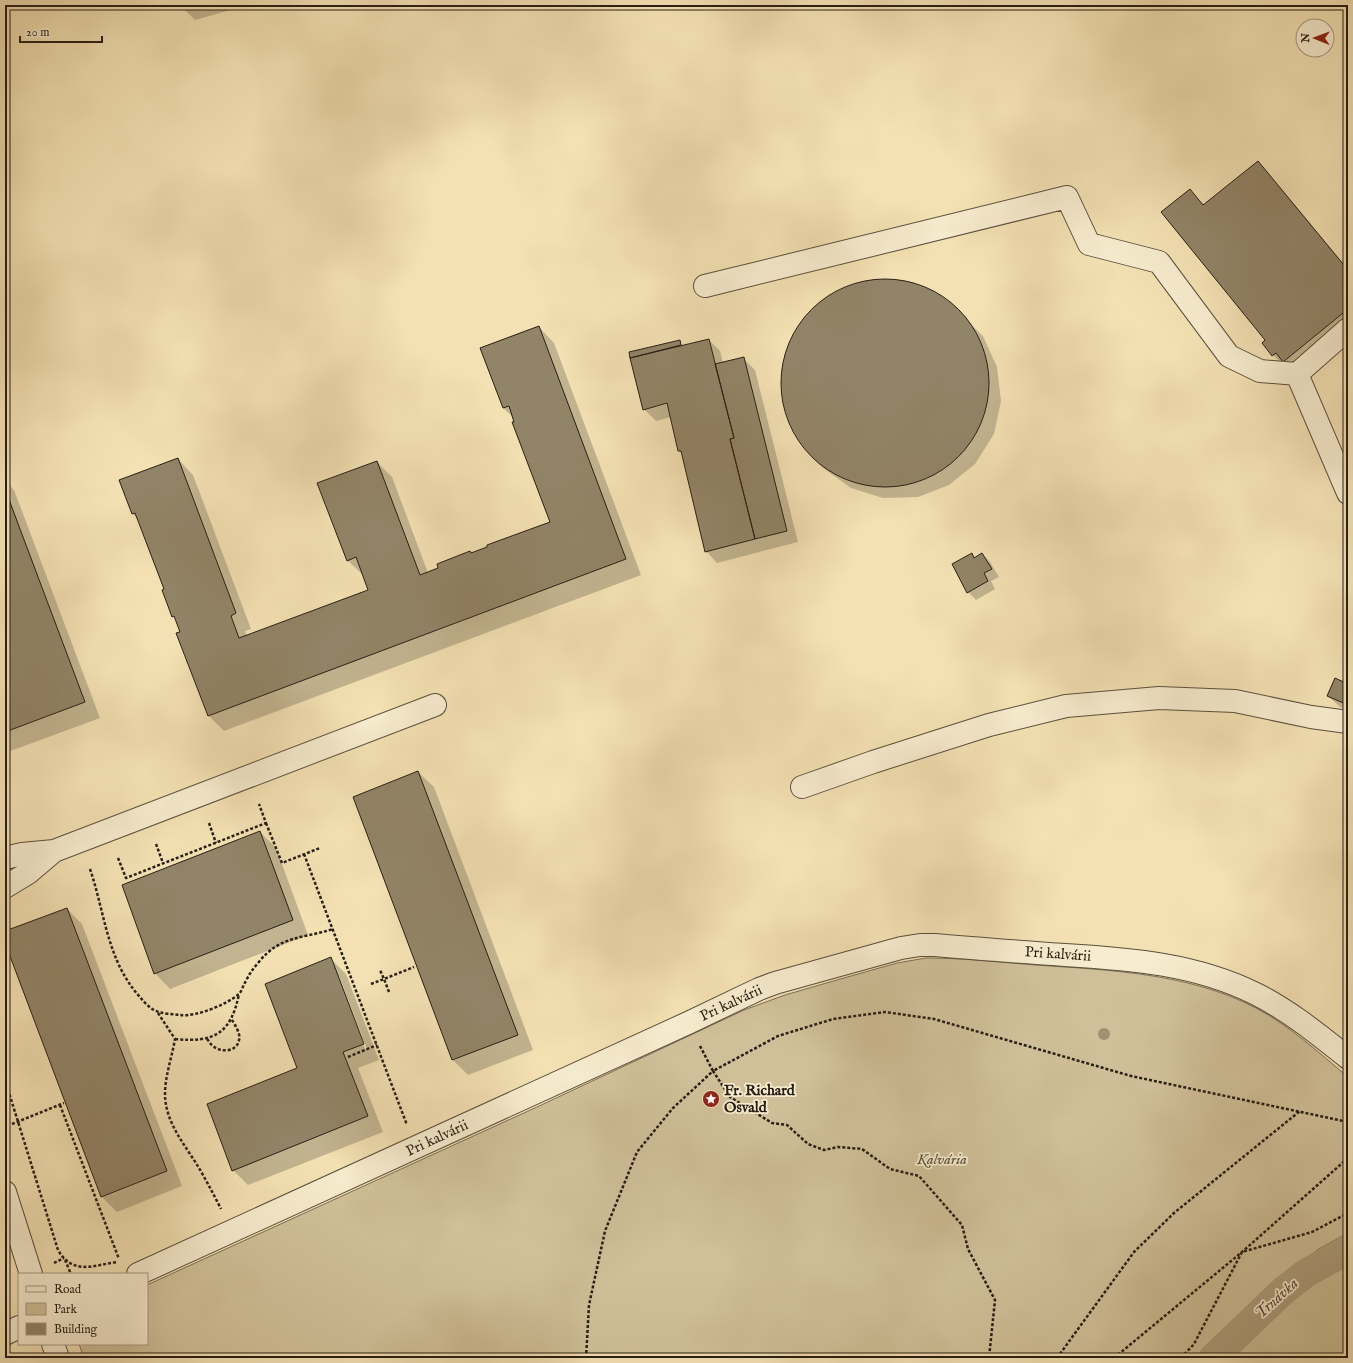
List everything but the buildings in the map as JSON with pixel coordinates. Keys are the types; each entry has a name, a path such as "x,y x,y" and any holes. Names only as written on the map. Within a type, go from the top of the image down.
{"street":[{"path":"705,286 1067,197 1090,244 1159,262 1230,356 1260,371 1297,374 1348,329"},
{"path":"1297,374 1348,493"},
{"path":"802,787 873,762 989,725 1066,706 1159,698 1235,701 1311,717 1348,722"},
{"path":"5,858 22,854 54,851 435,705"},
{"path":"5,887 28,873 54,851"},
{"name":"Pri kalvárii","path":"126,1266 688,1023 759,989 901,948 920,945 935,945 1132,959 1194,971 1230,982 1278,1006 1306,1025 1348,1058"},
{"path":"5,1192 32,1273"},
{"path":"5,1334 18,1328"},
{"path":"53,1345 58,1358"}],"path":[{"path":"259,804 282,863 320,848"},
{"path":"209,823 216,843"},
{"path":"118,858 126,878 266,823"},
{"path":"156,844 163,863"},
{"path":"304,854 408,1126"},
{"path":"90,869 97,889 108,938 120,969 137,994 146,1004 158,1012 175,1039 166,1081 165,1095 167,1112 173,1127 205,1178 222,1212"},
{"path":"175,1039 207,1039 220,1032 232,1020 236,1010 239,994 253,969 270,950 280,943 291,939 333,929"},
{"path":"372,984 414,967"},
{"path":"380,970 389,992"},
{"path":"158,1012 194,1015 216,1007 239,994"},
{"path":"586,1358 589,1305 605,1231 637,1152 673,1108 713,1071 778,1036 833,1019 885,1012 934,1019 1131,1076 1348,1122"},
{"path":"207,1039 219,1050 224,1051 234,1048 240,1040 232,1020"},
{"path":"688,1023 713,1071 730,1097 772,1123 787,1124 808,1144 824,1150 838,1147 862,1149 890,1169 920,1176 962,1225 968,1249 995,1300 989,1358"},
{"path":"348,1057 377,1045"},
{"path":"5,1080 58,1250 64,1258 71,1273"},
{"path":"12,1124 64,1103"},
{"path":"60,1105 126,1266 82,1267 71,1263 64,1258"},
{"path":"1057,1358 1134,1252 1174,1213 1300,1111"},
{"path":"1114,1358 1242,1252 1348,1158"},
{"path":"1180,1358 1194,1344 1242,1252 1312,1232 1348,1213"}],"green space":[{"name":"Kalvária","path":"926,958 967,959 1148,975 1204,987 1230,996 1269,1015 1304,1040 1348,1077 1348,1233 1317,1250 1198,1358 84,1358 79,1345 148,1345 148,1285 537,1107 744,1010 785,995 897,963"},
{"path":"1348,1258 1348,1358 1221,1358 1289,1292 1304,1281"}],"waterway":[{"name":"Trnávka","path":"1213,1358 1283,1291 1306,1273 1348,1250"}],"place":[{"name":"Fr. Richard Osvald","path":"711,1099"}]}
